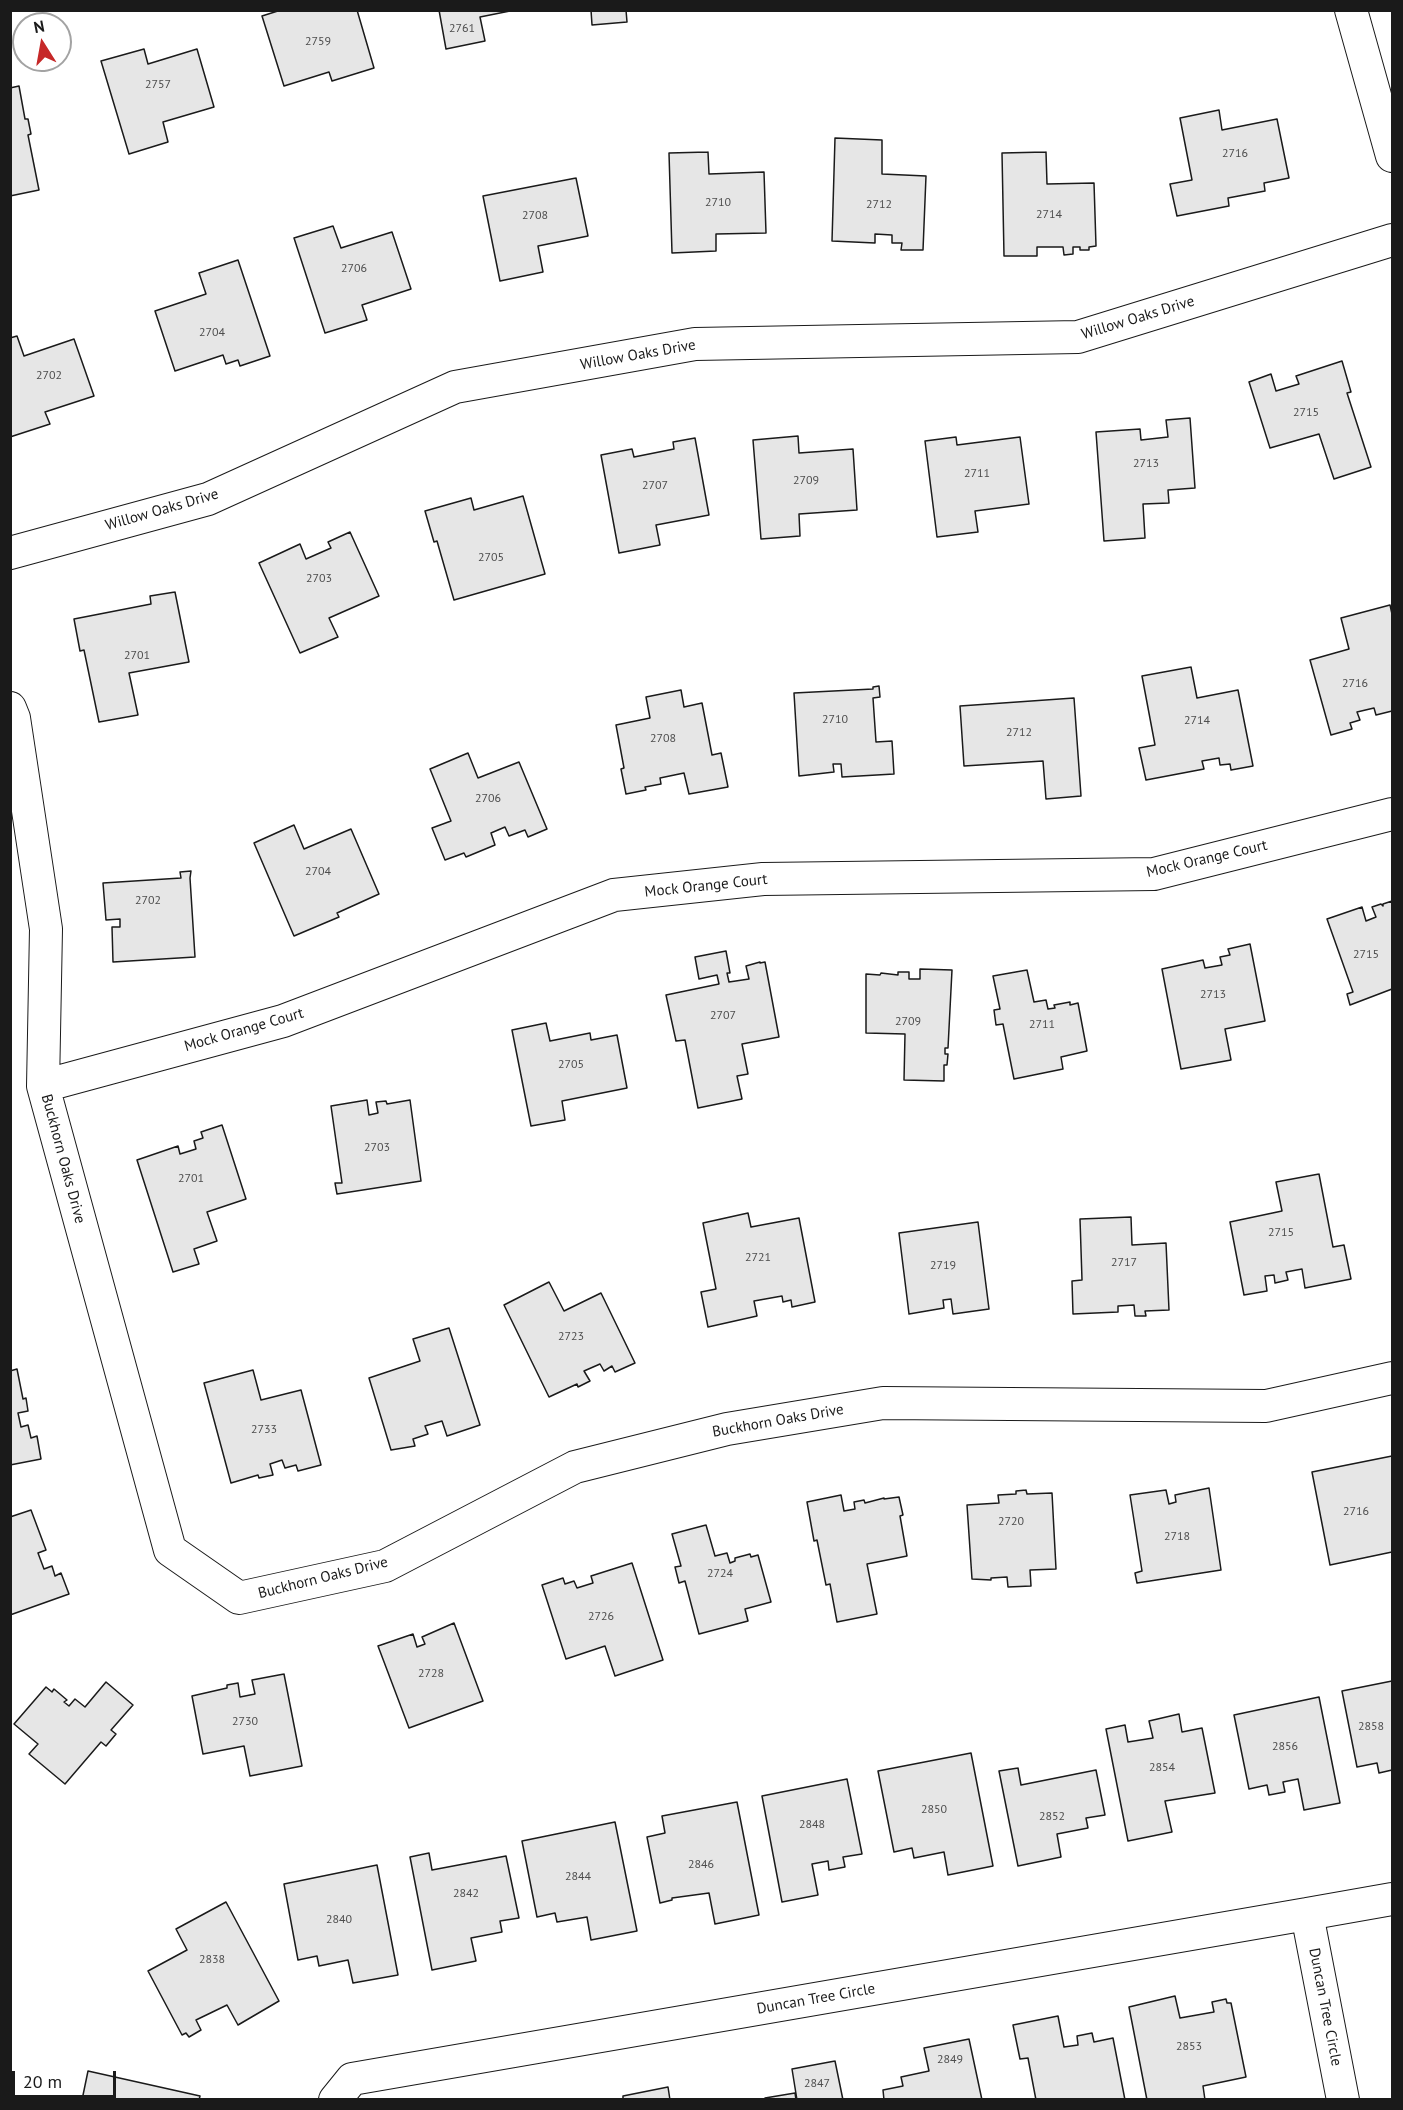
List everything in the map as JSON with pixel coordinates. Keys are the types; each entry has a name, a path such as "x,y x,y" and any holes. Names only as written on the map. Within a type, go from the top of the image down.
{"street":[{"path":"1351,10 1392,156"},
{"name":"Willow Oaks Drive","path":"10,553 208,500 455,387 695,344 1078,337 1392,240"},
{"name":"Buckhorn Oaks Drive","path":"10,708 14,718 46,929 43,1086 170,1550 240,1598 385,1566 574,1467 728,1429 883,1403 1266,1406 1392,1378"},
{"name":"Mock Orange Court","path":"43,1086 282,1021 614,895 763,879 1154,874 1392,814"},
{"name":"Duncan Tree Circle","path":"334,2100 352,2079 1392,1899"},
{"name":"Duncan Tree Circle","path":"1307,1914 1343,2100"}],"building":[{"path":"281,10 357,10 374,68 332,81 329,72 284,86 262,16"},
{"path":"439,10 515,10 480,17 485,41 446,49"},
{"path":"591,10 626,10 627,22 592,25"},
{"path":"144,49 148,64 197,49 214,107 163,122 168,142 129,154 101,61"},
{"path":"19,86 25,119 28,119 31,134 28,135 39,190 10,196 10,88"},
{"path":"1219,110 1222,130 1277,119 1289,178 1264,183 1265,191 1228,198 1229,206 1177,216 1170,184 1192,180 1180,118"},
{"path":"835,138 882,140 882,174 926,176 923,250 901,250 902,243 892,243 892,235 875,234 875,243 832,241"},
{"path":"708,152 709,174 764,172 766,233 716,234 716,251 672,253 669,153"},
{"path":"1046,152 1047,184 1094,183 1096,246 1089,247 1089,250 1073,247 1073,254 1064,255 1063,247 1037,247 1037,256 1004,256 1002,153"},
{"path":"576,178 588,236 538,246 543,272 500,281 483,196"},
{"path":"333,226 341,248 392,232 411,289 362,305 367,320 325,333 294,238"},
{"path":"238,260 270,356 240,366 238,360 226,364 223,355 175,371 155,311 206,294 199,273"},
{"path":"17,336 24,356 74,339 94,396 45,412 50,424 10,437 10,338"},
{"path":"1342,361 1351,392 1347,393 1371,467 1334,479 1319,434 1270,448 1249,382 1271,374 1276,391 1299,384 1296,376"},
{"path":"1190,418 1195,488 1168,490 1169,503 1143,504 1145,538 1104,541 1096,432 1140,429 1141,440 1168,437 1166,420"},
{"path":"798,436 799,453 853,449 857,510 799,514 800,536 761,539 753,440"},
{"path":"956,437 957,445 1020,437 1029,504 975,511 978,532 937,537 925,441"},
{"path":"695,438 709,515 656,525 660,545 619,553 601,455 632,449 634,457 674,449 673,442"},
{"path":"523,496 545,574 454,600 437,541 434,542 425,511 471,498 474,510"},
{"path":"350,532 379,596 329,618 338,637 300,653 259,563 300,544 306,559 331,548 328,542"},
{"path":"175,592 189,662 129,673 138,715 99,722 84,650 80,651 74,619 151,604 150,596"},
{"path":"1390,605 1392,614 1392,711 1376,715 1374,708 1357,712 1360,720 1350,723 1352,729 1331,735 1310,660 1349,649 1341,618"},
{"path":"1191,667 1197,698 1238,690 1253,766 1231,770 1230,764 1220,765 1219,758 1202,761 1204,769 1146,780 1139,748 1155,745 1142,676"},
{"path":"879,686 880,697 873,698 876,742 892,741 894,774 842,777 841,764 833,764 834,772 799,776 794,693 873,689"},
{"path":"681,690 684,707 702,703 712,755 721,753 728,787 689,794 684,773 660,778 661,784 626,794 616,725 650,718 646,697"},
{"path":"1074,698 1081,796 1046,799 1043,761 964,766 960,706"},
{"path":"468,753 478,778 519,762 547,829 528,837 525,830 509,836 505,827 491,833 495,845 466,857 464,853 445,860 432,828 451,821 430,769"},
{"path":"294,825 304,849 351,829 379,894 337,913 339,917 294,936 254,843"},
{"path":"191,871 195,957 113,962 112,927 120,927 120,919 106,920 103,883 181,878 180,872"},
{"path":"1392,901 1392,989 1350,1005 1347,994 1353,992 1327,919 1362,907 1366,921 1376,917 1372,907 1381,904 1383,906"},
{"path":"1250,944 1265,1021 1225,1029 1231,1060 1181,1069 1162,969 1203,960 1205,968 1222,965 1220,957 1230,955 1228,949"},
{"path":"726,951 730,973 727,973 729,982 749,979 746,966 765,962 779,1037 742,1044 748,1074 737,1076 742,1099 698,1108 685,1040 676,1041 666,995 719,984 717,975 699,979 695,957"},
{"path":"920,969 952,970 948,1048 945,1048 945,1054 948,1054 947,1065 944,1065 944,1081 904,1080 905,1034 866,1033 866,974 898,975 898,972 909,972 909,979 920,979"},
{"path":"1027,970 1034,1002 1046,1000 1048,1009 1055,1008 1054,1005 1078,1003 1087,1051 1061,1057 1063,1069 1014,1079 1003,1024 996,1025 994,1010 1000,1009 993,976"},
{"path":"546,1023 550,1041 590,1033 591,1040 617,1035 627,1088 562,1101 565,1120 531,1126 512,1030"},
{"path":"367,1100 369,1115 378,1113 376,1102 386,1101 387,1104 410,1100 421,1181 337,1194 335,1183 342,1183 331,1106"},
{"path":"222,1125 246,1199 207,1212 217,1241 194,1249 199,1264 173,1272 137,1160 178,1146 180,1154 196,1149 194,1141 203,1138 201,1132"},
{"path":"1319,1174 1333,1247 1344,1245 1351,1279 1305,1288 1302,1269 1286,1272 1288,1280 1275,1283 1274,1275 1265,1276 1267,1291 1244,1295 1230,1222 1282,1211 1276,1182"},
{"path":"748,1213 751,1227 799,1218 815,1302 792,1307 791,1300 783,1302 782,1296 754,1301 757,1316 708,1327 701,1292 716,1289 703,1223"},
{"path":"1131,1217 1132,1245 1166,1243 1169,1310 1145,1311 1146,1316 1135,1316 1134,1305 1118,1306 1118,1312 1073,1314 1072,1281 1082,1280 1080,1219"},
{"path":"978,1222 989,1309 953,1314 951,1299 943,1300 944,1308 909,1314 899,1233"},
{"path":"549,1282 564,1311 601,1293 635,1363 615,1372 612,1366 604,1371 600,1364 584,1371 590,1381 578,1387 577,1384 549,1397 504,1305"},
{"path":"449,1328 480,1425 447,1436 442,1421 425,1426 428,1434 413,1439 415,1446 391,1450 369,1378 420,1361 413,1339"},
{"path":"17,1369 28,1411 18,1413 21,1427 28,1425 31,1438 37,1436 41,1459 10,1465 10,1371"},
{"path":"253,1370 261,1400 301,1390 321,1465 298,1471 296,1465 285,1468 282,1460 270,1464 273,1475 259,1478 258,1475 231,1483 204,1383"},
{"path":"1392,1456 1392,1552 1330,1565 1312,1472"},
{"path":"1209,1488 1221,1570 1137,1583 1135,1573 1142,1571 1130,1495 1166,1490 1169,1504 1176,1502 1175,1495"},
{"path":"1026,1490 1027,1494 1052,1493 1056,1569 1030,1570 1031,1586 1008,1587 1007,1577 991,1578 991,1580 972,1579 967,1505 999,1503 998,1495 1016,1494 1016,1491"},
{"path":"841,1495 844,1511 855,1509 854,1502 864,1500 865,1503 899,1497 907,1556 867,1564 877,1614 837,1622 830,1584 826,1585 817,1540 814,1541 807,1502"},
{"path":"31,1510 46,1550 38,1553 44,1569 52,1566 55,1576 61,1573 69,1594 10,1615 10,1517"},
{"path":"706,1525 715,1556 727,1553 730,1563 735,1561 735,1558 750,1554 751,1557 758,1555 771,1602 745,1609 748,1621 699,1634 685,1581 679,1583 675,1567 681,1566 672,1534"},
{"path":"632,1563 663,1660 615,1676 605,1646 566,1659 542,1585 563,1578 565,1584 574,1581 577,1588 593,1583 591,1576"},
{"path":"454,1623 483,1701 409,1728 378,1646 413,1634 417,1647 425,1644 422,1637"},
{"path":"284,1674 302,1766 250,1776 244,1746 203,1754 192,1696 227,1688 227,1685 238,1683 240,1697 255,1694 252,1680"},
{"path":"1392,1681 1392,1770 1379,1773 1377,1763 1357,1767 1342,1691"},
{"path":"106,1682 133,1705 111,1730 116,1734 106,1746 101,1742 65,1784 29,1754 38,1744 14,1724 46,1687 52,1692 54,1689 67,1700 64,1702 69,1706 75,1699 85,1707"},
{"path":"1319,1697 1340,1803 1304,1810 1298,1779 1283,1782 1285,1792 1269,1795 1267,1785 1249,1789 1234,1715"},
{"path":"1179,1714 1182,1732 1202,1728 1215,1793 1165,1801 1172,1832 1128,1841 1106,1729 1125,1725 1128,1742 1153,1738 1149,1721"},
{"path":"971,1753 993,1866 948,1875 944,1852 914,1858 912,1848 894,1852 878,1771"},
{"path":"1018,1768 1021,1785 1096,1770 1105,1815 1086,1818 1088,1828 1057,1834 1061,1857 1018,1866 999,1771"},
{"path":"847,1779 862,1854 843,1857 845,1867 829,1870 828,1861 812,1864 818,1895 782,1902 762,1796"},
{"path":"737,1802 759,1915 715,1924 709,1893 672,1898 672,1900 660,1903 647,1837 665,1833 662,1816"},
{"path":"615,1822 637,1931 591,1940 587,1917 557,1922 555,1913 537,1917 522,1841"},
{"path":"429,1853 432,1870 506,1856 519,1918 500,1921 502,1932 471,1938 476,1961 432,1970 410,1857"},
{"path":"377,1865 398,1975 353,1983 348,1960 319,1966 317,1956 298,1960 284,1884"},
{"path":"226,1902 279,2001 238,2025 227,2005 196,2020 201,2030 189,2037 186,2033 182,2035 148,1971 187,1950 176,1929"},
{"path":"1175,1996 1180,2018 1214,2012 1212,2002 1226,1999 1227,2003 1231,2003 1246,2077 1203,2086 1205,2100 1147,2100 1129,2007"},
{"path":"1058,2016 1064,2047 1078,2045 1077,2036 1092,2033 1094,2042 1113,2038 1125,2100 1036,2100 1028,2058 1020,2059 1013,2025"},
{"path":"969,2039 982,2100 884,2100 883,2090 903,2086 901,2077 929,2071 924,2048"},
{"path":"835,2061 843,2100 797,2100 792,2069"},
{"path":"88,2071 200,2096 199,2100 82,2100"},
{"path":"668,2087 670,2100 623,2100 623,2096"},
{"path":"795,2093 796,2100 765,2100 765,2098"}]}
